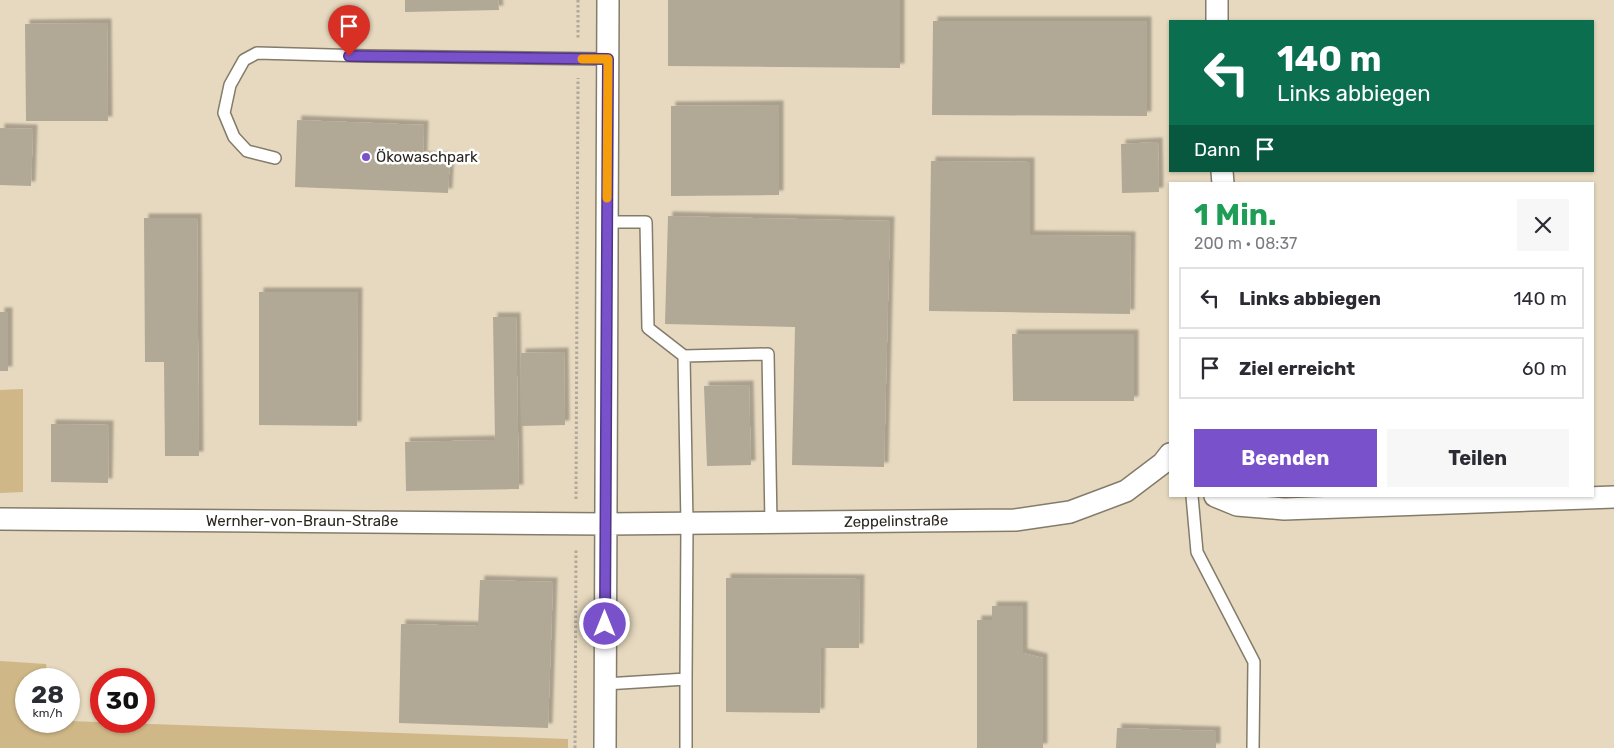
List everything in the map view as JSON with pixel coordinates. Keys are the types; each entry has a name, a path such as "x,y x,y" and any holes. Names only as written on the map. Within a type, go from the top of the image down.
{"street":[{"path":"605,748 608,0"},
{"path":"1217,0 1217,20"},
{"name":"Zeppelinstraße","path":"605,524 1015,520 1070,512 1126,491 1168,462"},
{"path":"1217,497 1236,505 1284,509 1614,497"},
{"name":"Wernher-von-Braun-Straße","path":"0,519 605,524"}],"lane":[{"path":"275,158 247,151 234,137 224,113 230,85 244,60 256,53 578,60 608,59"},
{"path":"607,222 646,222 648,328 684,356 768,354 771,522"},
{"path":"684,356 687,524 686,748"},
{"path":"1192,497 1197,552 1254,662 1253,748"},
{"path":"605,684 686,679"}],"path":[{"path":"575,748 578,0"}],"shaded area":[{"path":"0,0 1614,0 1614,748 0,748"},
{"path":"23,389 23,492 0,493 0,390"},
{"path":"0,661 46,664 47,668 15,668 15,733 80,733 80,721 90,722 90,733 155,733 155,724 568,739 568,748 0,748"}],"building":[{"path":"405,0 498,0 499,10 405,12"},
{"path":"668,0 900,0 900,68 668,66"},
{"path":"933,21 1147,21 1147,116 932,115"},
{"path":"107,23 108,121 26,121 25,24"},
{"path":"779,105 779,195 671,196 671,106"},
{"name":"Ökowaschpark","path":"297,120 424,125 423,156 450,157 448,193 295,187"},
{"path":"0,128 33,129 31,186 0,185"},
{"path":"1158,142 1159,192 1122,193 1121,144"},
{"path":"931,161 1030,162 1030,235 1131,236 1130,314 929,311"},
{"path":"668,216 890,221 884,467 792,465 795,327 665,324"},
{"path":"144,218 197,218 199,456 165,456 164,362 145,362"},
{"path":"259,292 358,292 357,426 259,425"},
{"path":"0,312 8,312 8,371 0,371"},
{"path":"493,317 516,317 519,489 406,491 405,442 495,440"},
{"path":"1012,334 1134,334 1134,401 1013,401"},
{"path":"564,352 565,425 521,426 521,353"},
{"path":"749,385 751,465 707,466 704,386"},
{"path":"51,424 109,425 108,483 51,482"},
{"path":"726,578 860,579 859,648 821,648 820,713 726,712"},
{"path":"480,580 553,582 548,728 399,723 401,624 478,626"},
{"path":"992,606 1023,606 1023,653 1043,658 1043,748 977,748 977,620 992,620"},
{"path":"1117,728 1216,731 1216,748 1116,748"}],"slow traffic":[{"path":"582,59 608,59 607,198"}],"place":[{"name":"Ökowaschpark","path":"366,157"}],"route":[{"path":"349,56 608,59 605,624"}]}
